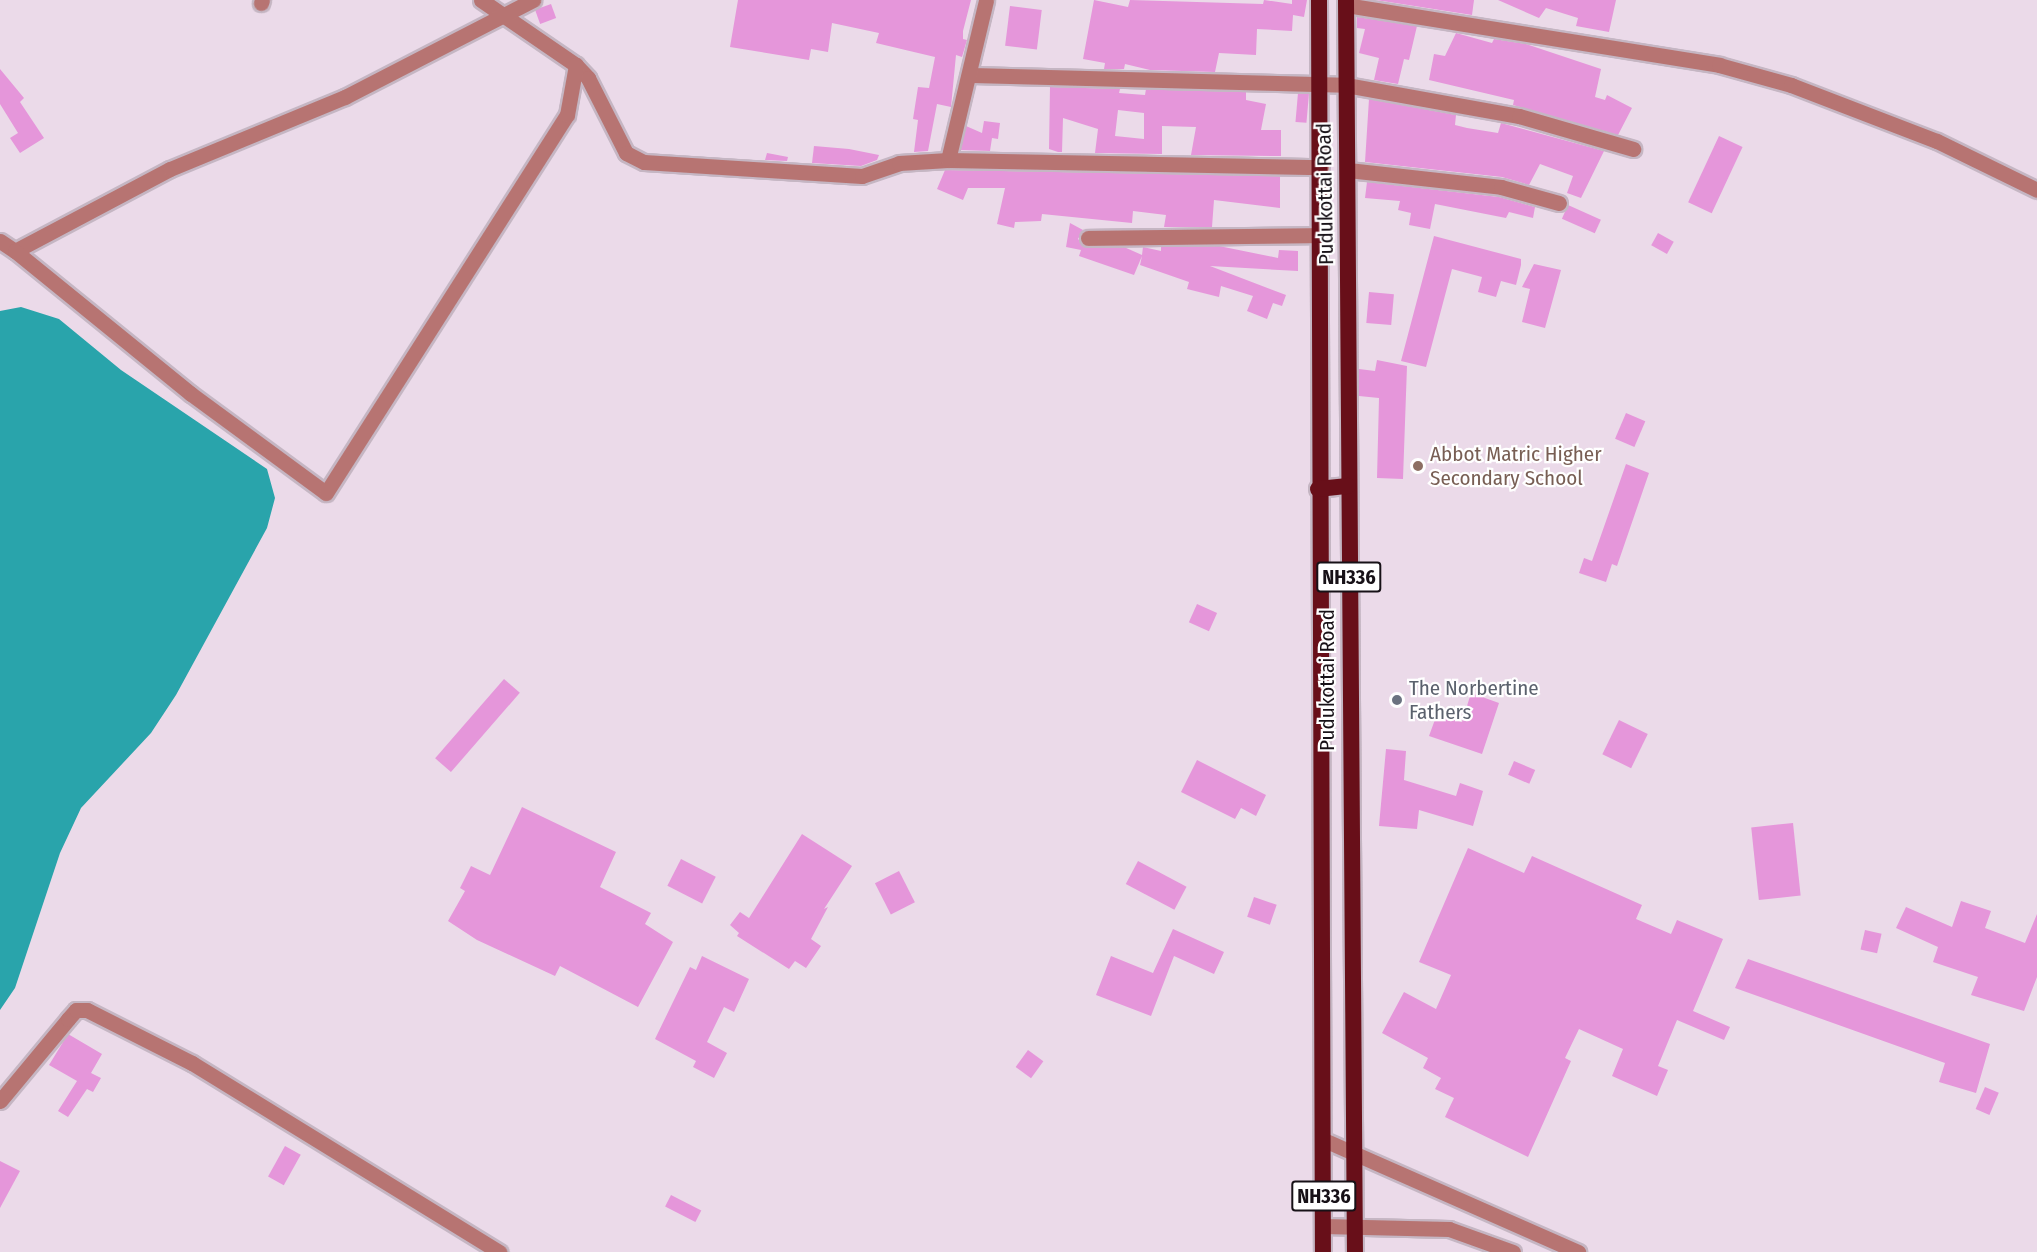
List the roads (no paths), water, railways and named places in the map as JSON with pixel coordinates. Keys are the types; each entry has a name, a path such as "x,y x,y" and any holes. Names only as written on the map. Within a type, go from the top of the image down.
{"highway":[{"name":"Pudukottai Road","path":"1319,0 1321,235 1318,489 1323,1252"},
{"name":"Pudukottai Road","path":"1346,2 1349,831 1357,1154 1355,1252"},
{"path":"1318,489 1348,486"}],"street":[{"path":"481,0 502,18 576,65 588,78 626,153 644,162 862,176 899,163 948,160 1321,168"},
{"path":"15,251 170,169 345,97 533,0"},
{"path":"948,160 986,0"},
{"path":"1346,2 1719,65 1791,85 1937,141 2037,190"},
{"path":"0,241 191,394 326,493 567,115 576,65"},
{"path":"970,75 1346,86 1519,116 1634,150"},
{"path":"1348,170 1501,187 1559,203"},
{"path":"1088,238 1321,235"},
{"path":"0,1101 76,1010 87,1010 192,1063 499,1252"},
{"path":"1324,1140 1578,1252"},
{"path":"1323,1226 1449,1230 1513,1252"}],"water":[{"path":"21,307 59,319 121,370 267,469 275,498 267,528 176,695 151,733 81,808 60,853 15,988 0,1010 0,311"}],"place":[{"name":"Abbot Matric Higher Secondary School","path":"1418,466"},
{"name":"The Norbertine Fathers","path":"1397,700"}]}
